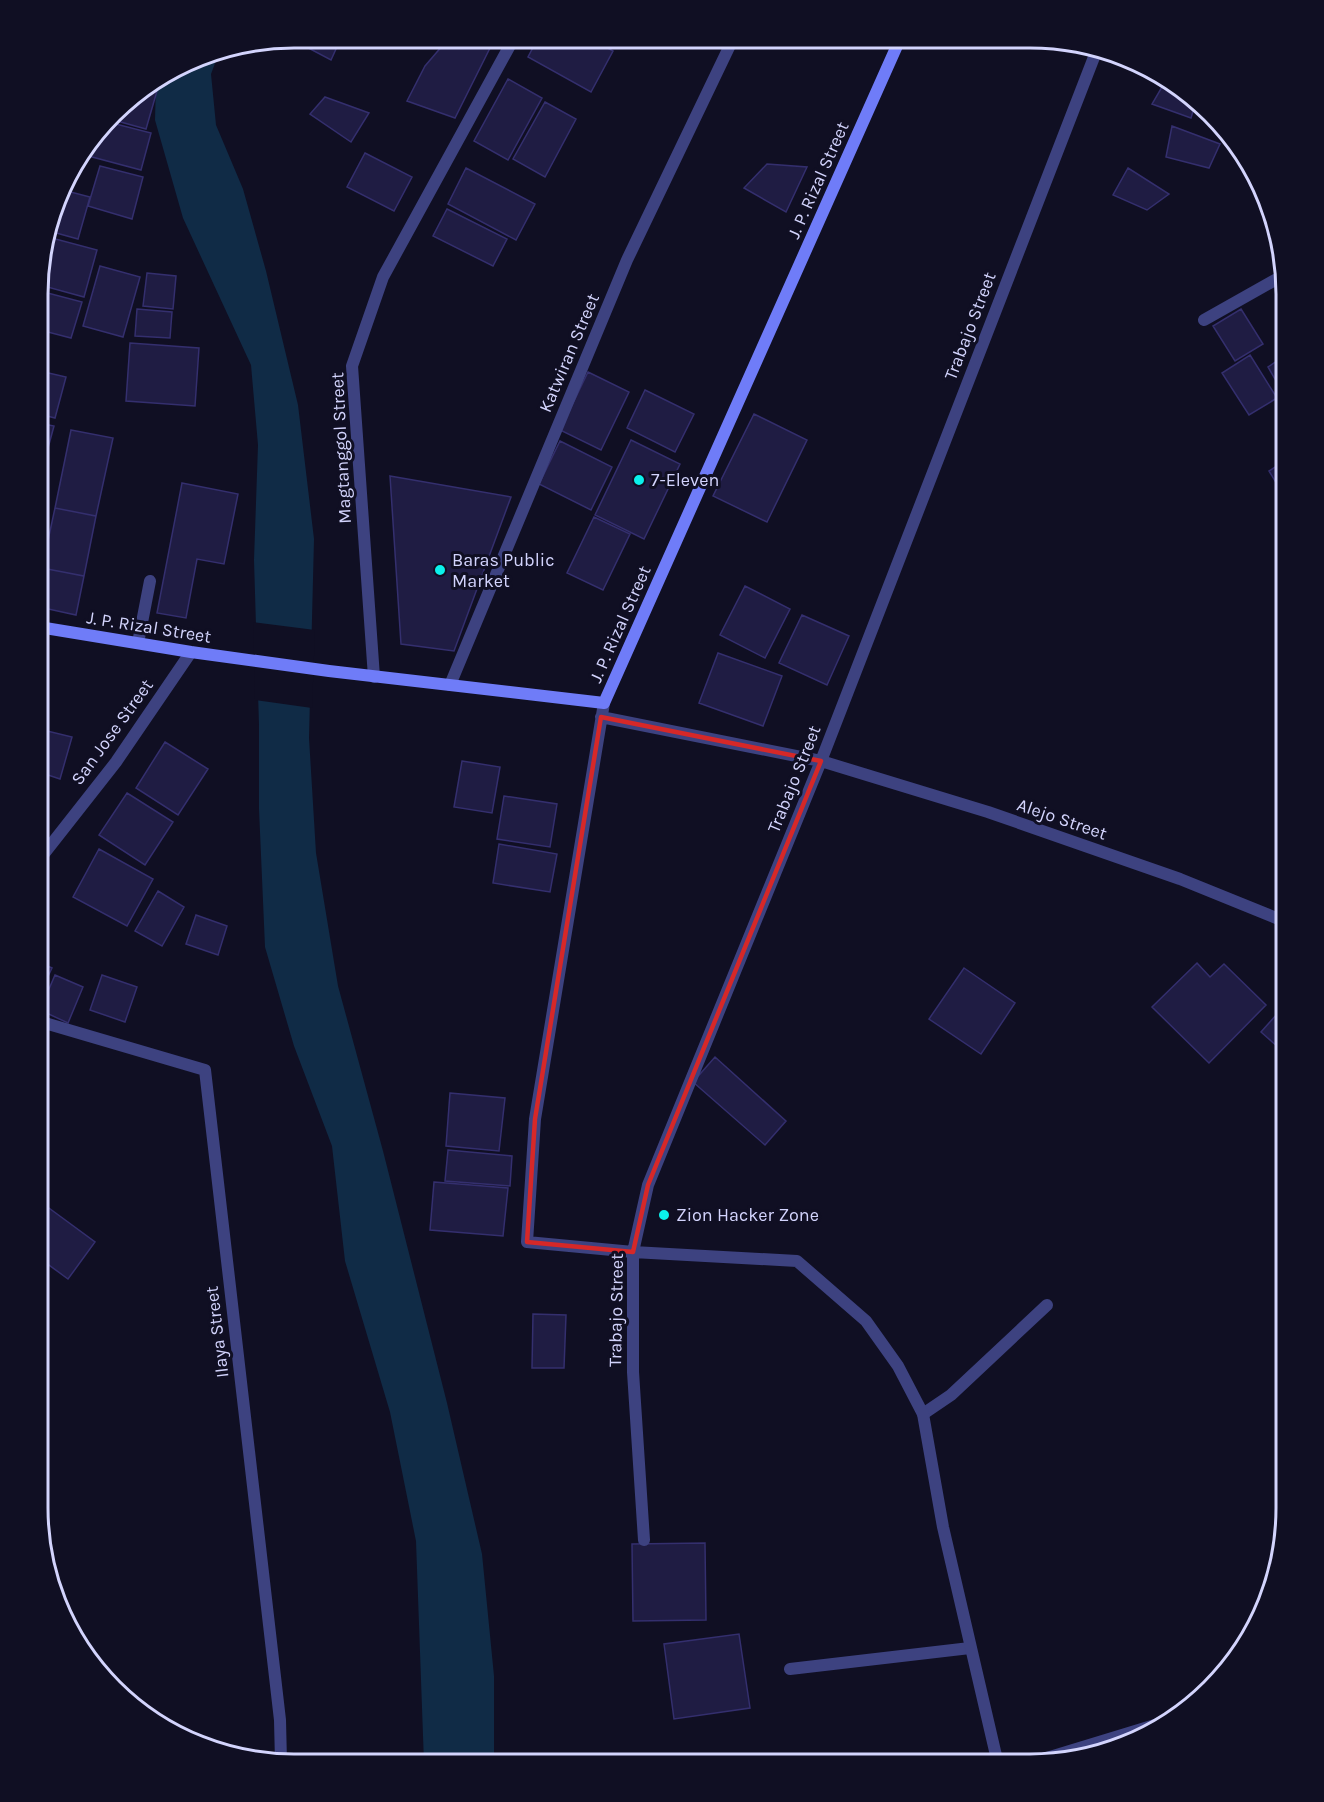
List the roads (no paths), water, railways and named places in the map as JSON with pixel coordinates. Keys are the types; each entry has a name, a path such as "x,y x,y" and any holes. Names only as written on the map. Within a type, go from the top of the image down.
{"main road":[{"name":"J. P. Rizal Street","path":"48,629 138,644 329,671 604,703 896,48"}],"street":[{"name":"Magtanggol Street","path":"374,677 352,366 383,277 509,48"},
{"name":"Katwiran Street","path":"450,685 627,260 729,48"},
{"name":"Trabajo Street","path":"644,1539 633,1371 633,1252 648,1185 821,761 1094,56"},
{"path":"1204,320 1275,280"},
{"path":"138,644 150,581"},
{"name":"San Jose Street","path":"48,849 116,762 191,652"},
{"path":"604,703 535,1119 526,1242 633,1252 797,1261 866,1321 898,1366 923,1414 943,1527 996,1754"},
{"name":"Alejo Street","path":"601,717 821,761 988,812 1180,879 1276,918"},
{"name":"Ilaya Street","path":"48,1024 205,1070 280,1720 281,1753"},
{"path":"923,1414 951,1395 1047,1305"},
{"path":"790,1669 970,1648"},
{"path":"1073,1750 1130,1733"}],"water":[{"path":"216,61 211,74 216,125 243,189 266,271 298,405 314,539 309,738 316,853 338,986 383,1151 447,1403 482,1554 494,1676 494,1754 424,1754 416,1541 390,1412 345,1261 332,1146 294,1046 265,947 259,809 254,560 258,445 251,365 183,218 155,120 156,90 185,73"}],"place":[{"name":"7-Eleven","path":"639,480"},
{"name":"Baras Public Market","path":"440,570"},
{"name":"Zion Hacker Zone","path":"664,1215"}]}
